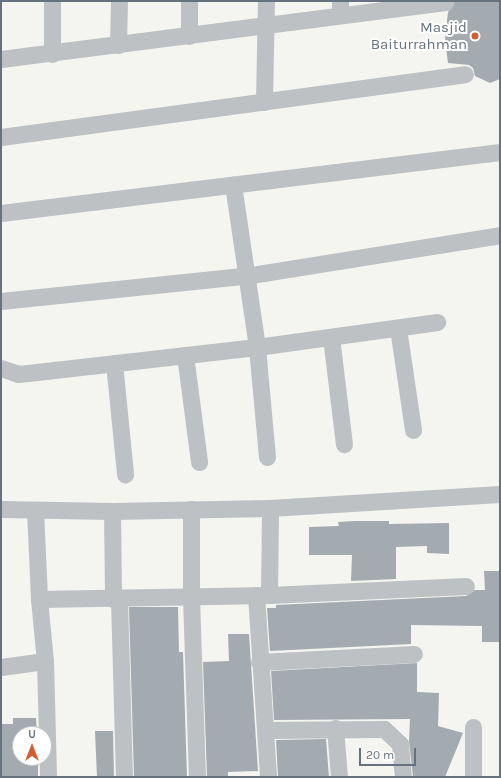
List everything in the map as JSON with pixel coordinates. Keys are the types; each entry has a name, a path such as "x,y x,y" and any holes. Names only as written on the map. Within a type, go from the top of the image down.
{"street":[{"path":"52,1 52,54"},
{"path":"118,45 119,1"},
{"path":"189,1 189,36"},
{"path":"264,102 266,1"},
{"path":"1,59 52,54 266,26 340,8 445,2"},
{"path":"1,137 465,74"},
{"path":"1,213 500,152"},
{"path":"233,185 245,276 257,347 267,457"},
{"path":"1,301 245,276 500,235"},
{"path":"1,368 18,374 257,347 438,322"},
{"path":"398,328 412,430"},
{"path":"331,337 344,444"},
{"path":"186,355 199,462"},
{"path":"114,363 125,474"},
{"path":"1,509 112,511 270,508 500,494"},
{"path":"268,777 259,662 270,508"},
{"path":"191,509 191,597 197,777"},
{"path":"35,510 39,599 45,661 48,777"},
{"path":"112,511 124,777"},
{"path":"39,599 263,595 466,586"},
{"path":"259,662 414,654"},
{"path":"1,667 45,661"},
{"path":"473,727 473,777"},
{"path":"265,730 336,728 384,729 400,744 403,777"},
{"path":"336,728 339,777"}],"building":[{"path":"455,1 500,1 500,79 490,83 475,76 473,68 469,65 448,63 445,40 448,12"},
{"path":"389,521 389,524 449,523 449,554 427,553 427,546 396,547 396,579 351,581 352,555 309,555 309,527 339,526 338,522"},
{"path":"484,571 500,571 500,642 482,642 482,626 411,625 411,644 270,651 267,608 276,608 276,605 466,596 475,590 485,590"},
{"path":"129,607 178,607 179,652 183,652 187,777 134,777"},
{"path":"228,634 249,634 258,771 228,772 228,777 207,777 203,662 229,661"},
{"path":"417,663 417,692 439,693 438,726 463,733 445,777 413,777 409,741 410,719 274,720 271,671"},
{"path":"13,718 36,718 36,726 12,726 12,766 38,766 38,777 1,777 1,724 13,724"},
{"path":"95,731 113,731 114,777 97,777"},
{"path":"326,739 329,777 278,777 276,740"}],"place":[{"name":"Masjid Baiturrahman","path":"475,36"}]}
